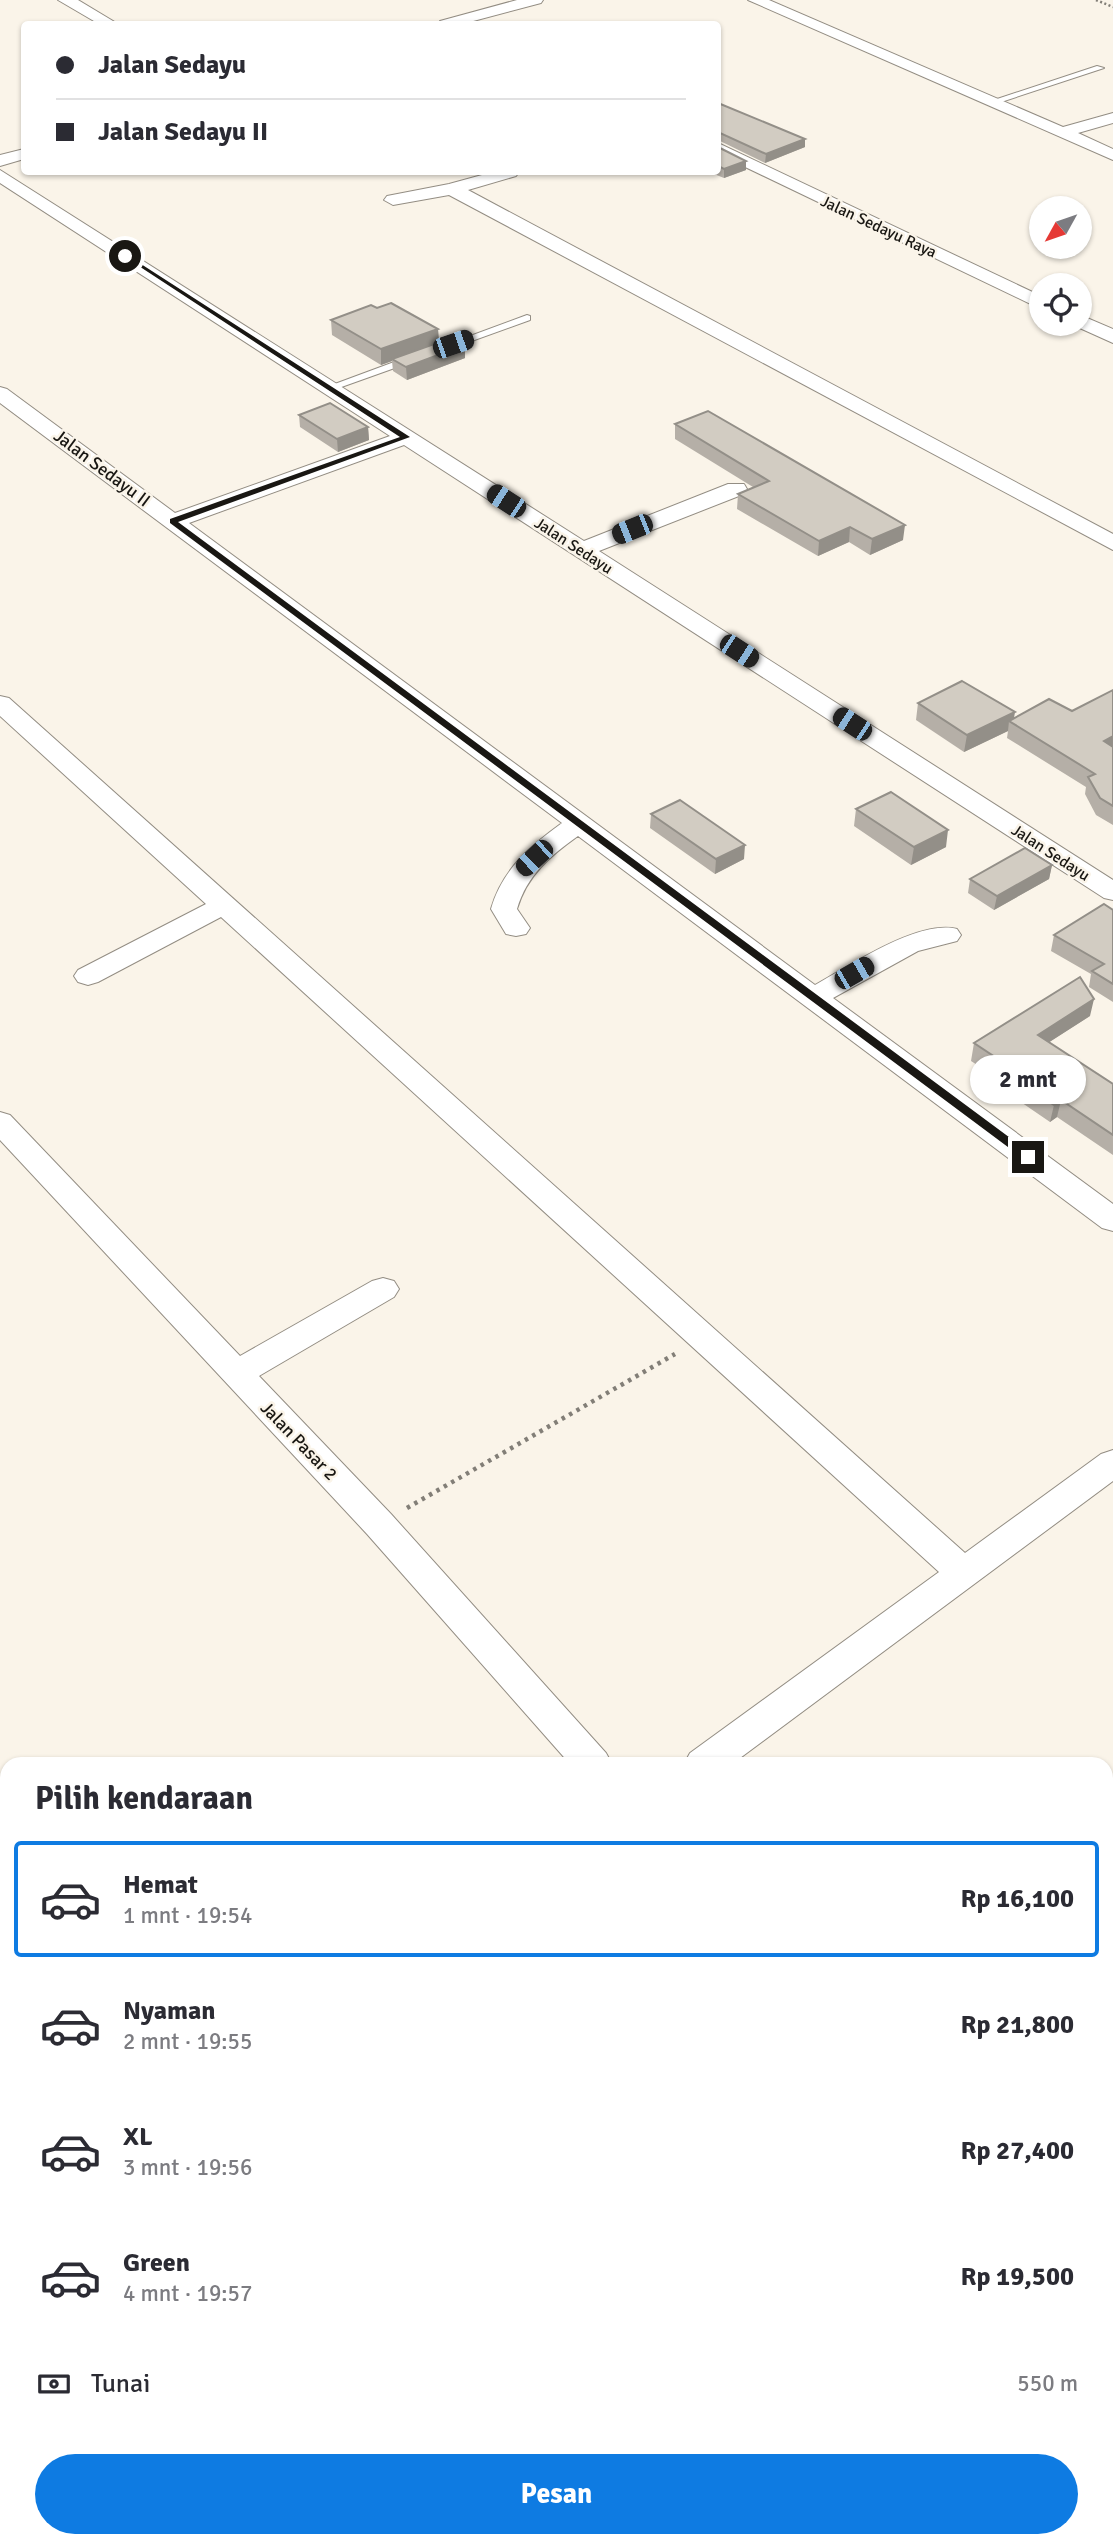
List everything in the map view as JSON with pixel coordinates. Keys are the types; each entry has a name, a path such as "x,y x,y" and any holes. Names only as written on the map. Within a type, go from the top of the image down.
{"street":[{"path":"66,0 104,21"},
{"path":"463,21 534,0"},
{"path":"756,0 1113,155"},
{"path":"1060,133 1113,118"},
{"name":"Jalan Sedayu Raya","path":"721,149 1029,297"},
{"path":"0,161 21,155"},
{"name":"Jalan Sedayu","path":"0,175 1113,892"},
{"path":"393,200 452,190 500,175"},
{"path":"452,190 1113,543"},
{"path":"1092,327 1113,337"},
{"name":"Jalan Sedayu II","path":"0,393 1113,1220"},
{"path":"173,521 406,437"},
{"path":"581,550 736,489"},
{"path":"0,703 965,1574"},
{"path":"516,928 504,909 508,891 521,870 579,822"},
{"path":"88,976 224,905"},
{"path":"814,998 908,945 947,935"},
{"name":"Jalan Pasar 2","path":"0,1122 379,1524 588,1757"},
{"path":"236,1374 383,1289"},
{"path":"713,1757 1113,1463"}],"lane":[{"path":"989,103 1100,68"},
{"path":"435,351 527,318"},
{"path":"329,388 422,355"}],"path":[{"path":"1096,0 1113,6"},
{"path":"379,1524 703,1338"}],"building":[{"path":"721,104 805,139 766,154 721,133"},
{"path":"721,148 746,161 724,169 721,168"},
{"path":"391,303 438,329 381,349 331,320 371,305 377,308"},
{"path":"451,338 465,345 406,367 392,359"},
{"path":"330,403 368,427 337,439 299,415"},
{"path":"708,411 905,525 872,539 850,527 819,541 738,494 769,481 675,424"},
{"path":"962,681 1015,712 967,735 918,703"},
{"path":"1113,690 1113,736 1104,741 1113,747 1113,806 1100,798 1088,777 1095,774 1009,721 1049,699 1072,711"},
{"path":"891,792 948,830 914,847 856,809"},
{"path":"680,800 745,845 716,859 651,814"},
{"path":"1025,848 1052,865 997,896 970,879"},
{"path":"1104,904 1113,910 1113,984 1092,971 1104,964 1054,935"},
{"path":"1080,977 1094,999 1038,1035 1113,1084 1113,1135 1061,1100 1054,1105 1006,1073 1013,1069 974,1043"}],"route":[{"path":"125,256 406,437 173,521 1028,1157"}]}
